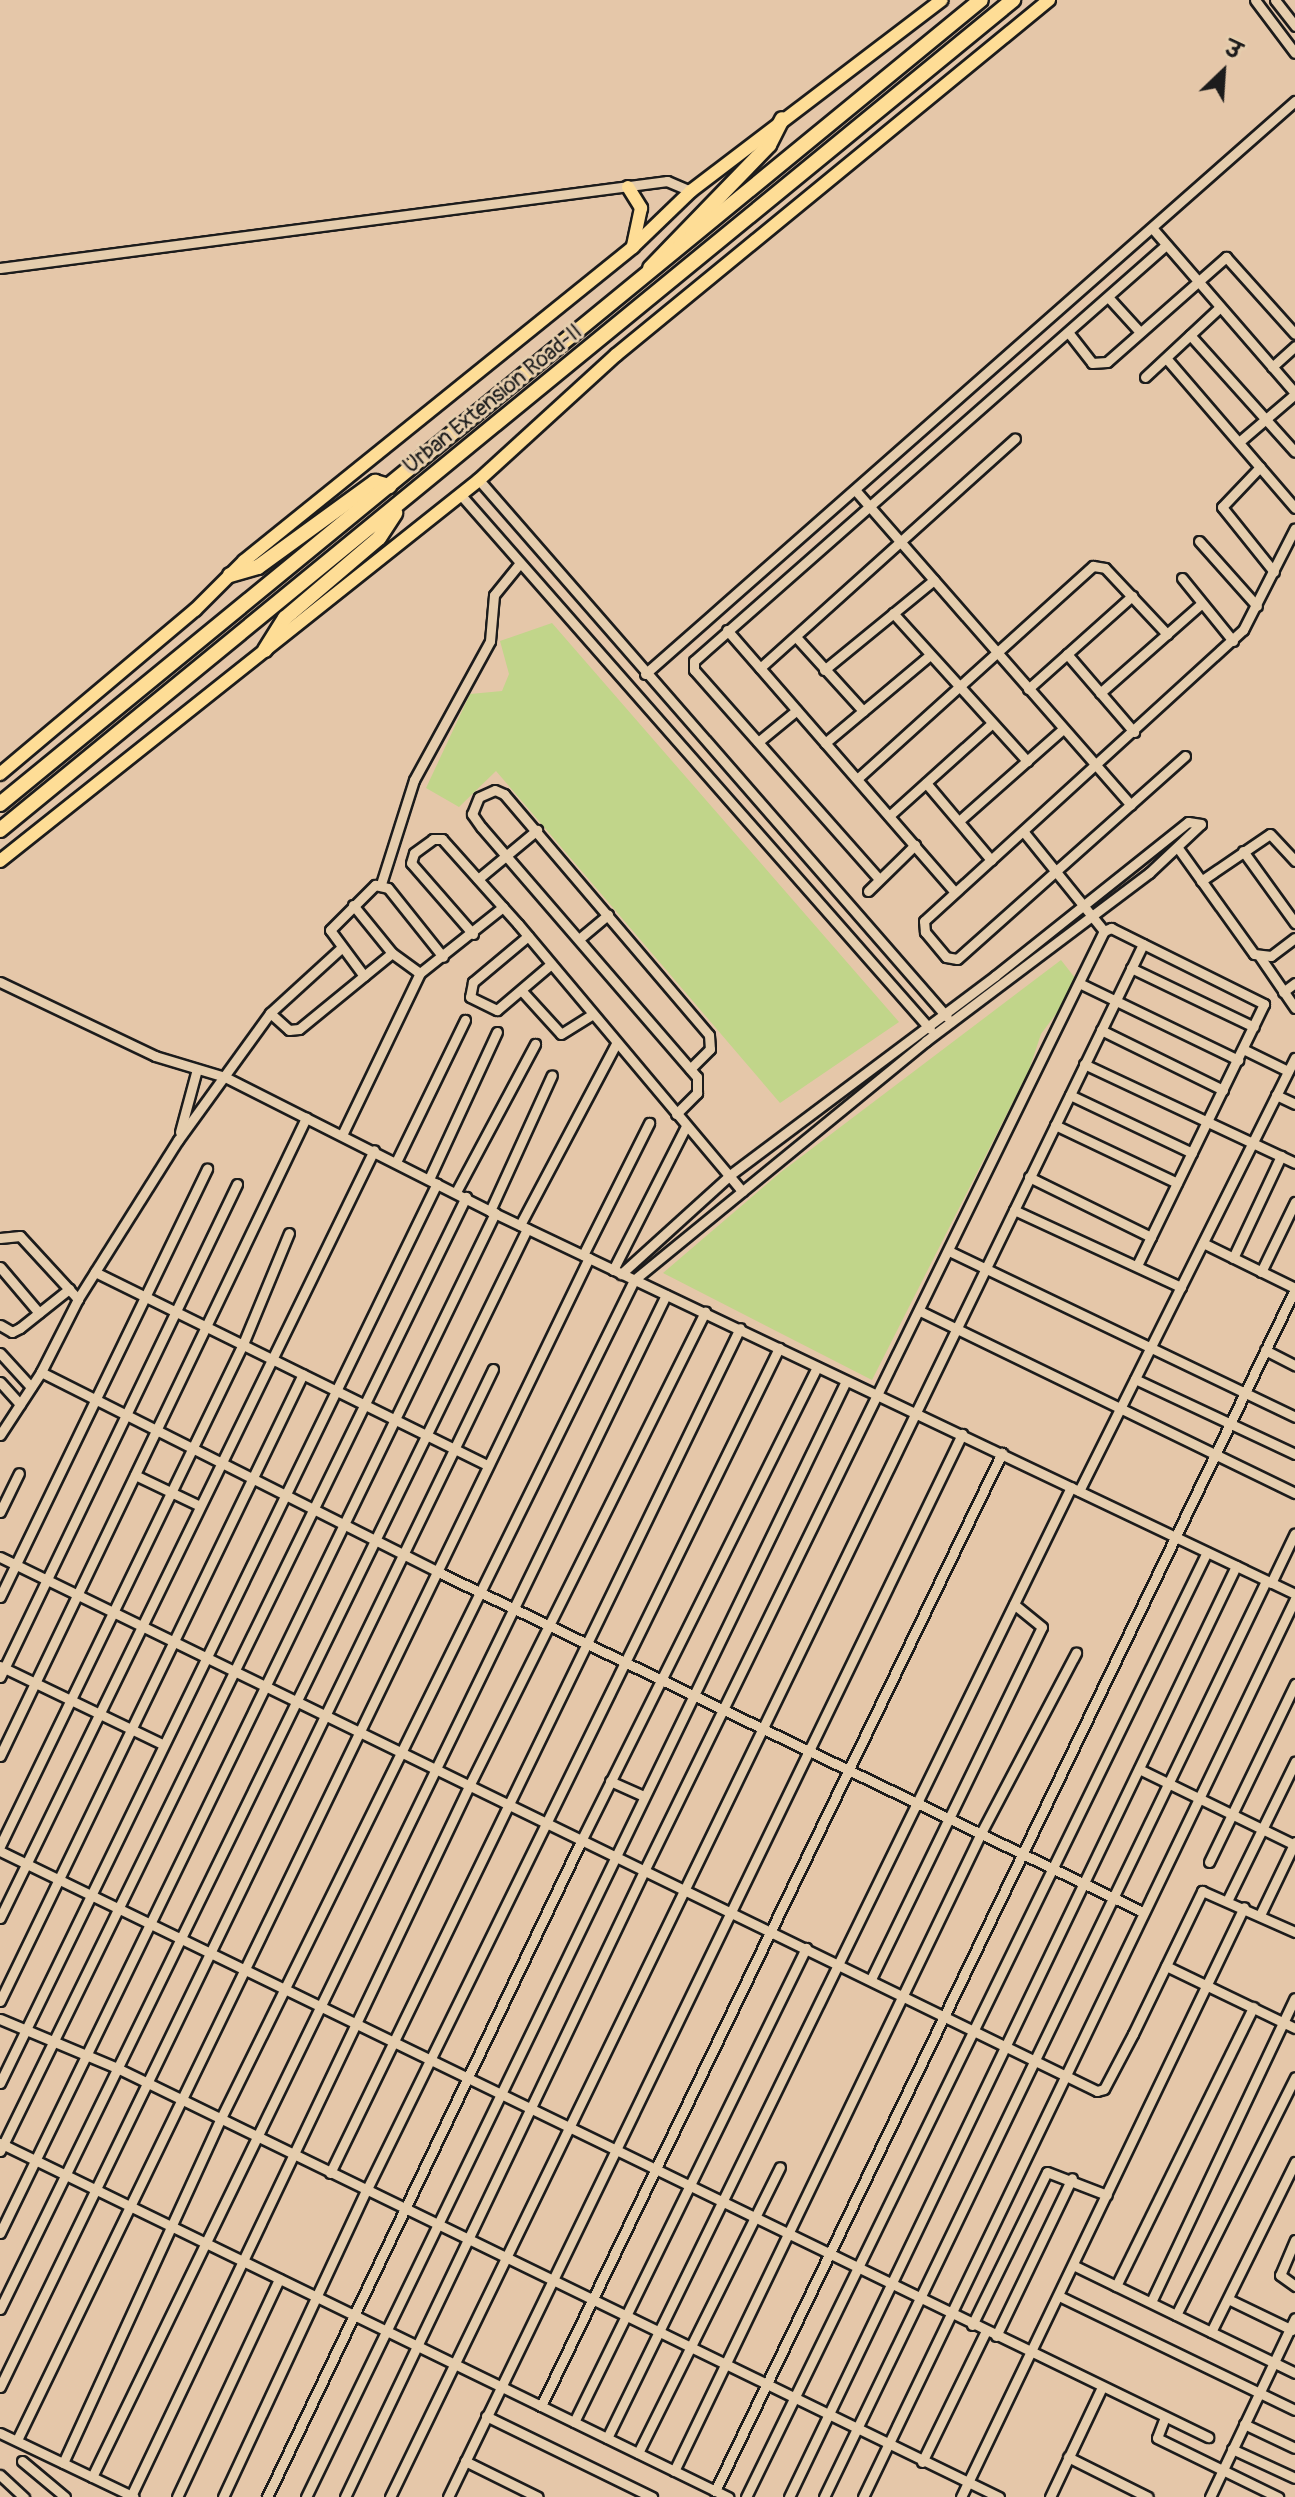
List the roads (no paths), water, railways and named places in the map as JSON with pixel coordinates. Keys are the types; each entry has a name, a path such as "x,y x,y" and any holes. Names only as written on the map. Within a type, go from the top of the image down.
{"highway":[{"name":"Urban Extension Road-II","path":"0,804 981,0"},
{"name":"Urban Extension Road-II","path":"0,830 1013,0"},
{"path":"646,275 659,251 769,145 782,119"},
{"path":"230,575 258,567 375,482 389,486"},
{"path":"265,650 285,618 379,538 405,500"}],"main road":[{"path":"0,774 230,575 633,247 691,191 942,0"},
{"path":"0,861 479,480 616,355 1049,0"},
{"path":"628,187 641,208 633,247"}],"street":[{"path":"1255,0 1295,53"},
{"path":"1275,0 1295,26"},
{"path":"645,674 998,367 1295,101"},
{"path":"0,268 667,181 691,191"},
{"path":"1153,229 1295,393 1239,442"},
{"path":"879,879 694,670 697,657 1166,245"},
{"path":"1068,332 1097,365 1226,257 1295,334"},
{"path":"1108,297 1140,332"},
{"path":"1145,377 1219,308"},
{"path":"1190,335 1295,452"},
{"path":"1272,367 1295,346"},
{"path":"1166,358 1295,508"},
{"path":"998,367 1013,382"},
{"path":"760,668 903,545 1015,438"},
{"path":"1260,467 1222,507 1274,572"},
{"path":"479,480 952,1023"},
{"path":"856,491 1131,805"},
{"path":"460,494 931,1031"},
{"path":"1185,756 954,961 922,925 1233,641 1257,606 1295,528"},
{"path":"1199,541 1257,606"},
{"path":"364,976 340,949 330,930 353,905 381,884 414,780 490,641 494,595 520,563"},
{"path":"857,779 1093,566 1105,568 1167,634"},
{"path":"1182,578 1233,641"},
{"path":"824,670 934,580"},
{"path":"1028,689 1132,596"},
{"path":"1100,693 1201,604"},
{"path":"893,613 1027,761"},
{"path":"727,630 955,892"},
{"path":"796,637 863,711"},
{"path":"1067,654 1134,732"},
{"path":"825,743 930,655"},
{"path":"758,742 797,710"},
{"path":"889,816 991,724"},
{"path":"959,821 1063,729"},
{"path":"926,783 991,860"},
{"path":"676,1114 700,1088 690,1069 472,814 479,797 495,790 504,794 712,1041 690,1069"},
{"path":"63,2463 220,2120 634,1280 931,1031 944,1014 1197,820 1200,828 1096,914 952,1023 931,1031 729,1176 617,1272"},
{"path":"478,879 537,830"},
{"path":"1023,831 1096,914 1104,931"},
{"path":"1201,881 1273,834 1295,861"},
{"path":"473,934 415,870 411,858 438,837 528,936 742,1191"},
{"path":"868,891 915,845"},
{"path":"1178,848 1295,1008"},
{"path":"1243,851 1295,923"},
{"path":"381,884 443,957"},
{"path":"353,905 392,953 420,973"},
{"path":"342,1135 420,973 473,934 503,907"},
{"path":"579,939 608,915"},
{"path":"345,2497 645,1869 951,1252 1104,931 1111,928 1262,1001 1254,1027 1137,1266"},
{"path":"528,936 473,982 469,993 492,1011 551,964"},
{"path":"1260,957 1295,938"},
{"path":"390,2497 988,1270 1029,1177 1143,944"},
{"path":"0,1435 41,1372 78,1299 178,1140 270,1013 340,949"},
{"path":"270,1013 289,1030 299,1029 392,953"},
{"path":"1131,968 1254,1027"},
{"path":"0,982 197,1069 225,1077 523,1227 917,1412 1295,1597 863,2497"},
{"path":"1079,983 1238,1060"},
{"path":"1283,992 1295,983"},
{"path":"521,990 561,1034 592,1015"},
{"path":"396,1162 465,1020"},
{"path":"1101,1030 1223,1090"},
{"path":"0,2083 335,1389 433,1181 497,1032"},
{"path":"535,1044 56,2041 1,2146 130,2204 728,2497"},
{"path":"0,2309 67,2174 115,2067 376,1538 523,1227 616,1044"},
{"path":"1243,1049 1288,1071"},
{"path":"607,2438 835,1961 1014,1604 1122,1406 1295,1058"},
{"path":"1084,1064 1295,1163"},
{"path":"178,1140 197,1069"},
{"path":"0,2233 89,2055 263,1686 493,1212 552,1075"},
{"path":"1070,1095 1192,1153"},
{"path":"1276,1095 1295,1104"},
{"path":"0,1756 306,1118"},
{"path":"17,2440 177,2101 438,1572 649,1123"},
{"path":"1055,1125 1177,1183"},
{"path":"617,1272 686,1126"},
{"path":"0,1918 374,1150"},
{"path":"1233,1258 1281,1156"},
{"path":"0,1597 207,1168"},
{"path":"1029,1177 1151,1237"},
{"path":"162,1744 35,1683 1,1671 237,1184"},
{"path":"1261,1272 1295,1202"},
{"path":"1014,1210 1181,1287"},
{"path":"289,1233 243,1344 111,1610 0,1848 26,1866 756,2215 972,2325 1208,2437"},
{"path":"0,1238 20,1236 78,1299"},
{"path":"715,2491 1295,1288 1203,1243"},
{"path":"951,1252 1295,1417"},
{"path":"0,1267 39,1313"},
{"path":"95,1272 487,1465"},
{"path":"0,1325 12,1332 69,1289"},
{"path":"92,2477 433,1767 666,1295"},
{"path":"920,1311 1122,1406 1295,1493"},
{"path":"0,2433 132,2496 469,1786 705,1312"},
{"path":"330,2173 740,1328"},
{"path":"223,2497 366,2191 779,1348"},
{"path":"1265,1350 1295,1365"},
{"path":"0,1353 31,1387"},
{"path":"267,2497 610,1781 817,1367"},
{"path":"0,2387 493,1369"},
{"path":"41,1372 406,1552 438,1572 625,1659 1143,1912"},
{"path":"0,2001 303,1374"},
{"path":"1135,1379 1295,1454"},
{"path":"306,2497 614,1854 846,1381"},
{"path":"0,1382 20,1404"},
{"path":"448,2497 728,1911 962,1434"},
{"path":"541,2406 589,2299 1002,1453"},
{"path":"0,1512 19,1473"},
{"path":"135,1475 200,1506"},
{"path":"824,2497 1113,1898 1295,1533"},
{"path":"746,2497 1207,1552"},
{"path":"0,1557 111,1610 141,1629 685,1888 1035,2061 1104,2089 1202,1891 1228,1899 1294,1930"},
{"path":"789,2497 889,2282 1236,1566"},
{"path":"871,1979 1042,1627 1014,1604"},
{"path":"674,2471 906,1996 981,1833 1076,1653"},
{"path":"1209,1862 1295,1684"},
{"path":"1228,1899 1295,1762"},
{"path":"1139,1769 1295,1844 1260,1915"},
{"path":"610,1781 643,1796"},
{"path":"961,2497 1244,1907"},
{"path":"574,2422 806,1948"},
{"path":"1166,1966 1295,2028"},
{"path":"1151,2302 1295,1998"},
{"path":"1116,2286 1253,2007"},
{"path":"0,2019 115,2067 177,2101 794,2395 888,2447 999,2497"},
{"path":"1176,2315 1295,2077"},
{"path":"1211,2332 1295,2162"},
{"path":"638,2453 780,2167"},
{"path":"972,2325 1044,2175 1051,2170 1107,2195"},
{"path":"996,2336 1072,2178"},
{"path":"1295,2240 1280,2275 1295,2286"},
{"path":"1073,2265 1295,2373"},
{"path":"177,2497 279,2279"},
{"path":"1059,2296 1295,2410"},
{"path":"1228,2299 1292,2330"},
{"path":"1214,2495 1222,2470 1273,2362 1292,2330 1295,2318"},
{"path":"922,2462 986,2331"},
{"path":"1050,2497 1102,2387"},
{"path":"486,2416 652,2497"},
{"path":"1165,2417 1157,2438 1278,2497"},
{"path":"1244,2424 1295,2448"},
{"path":"1232,2449 1295,2478"},
{"path":"1068,2457 1148,2497"},
{"path":"22,2461 65,2497"},
{"path":"465,2461 538,2497"},
{"path":"0,2475 24,2497"}]}
